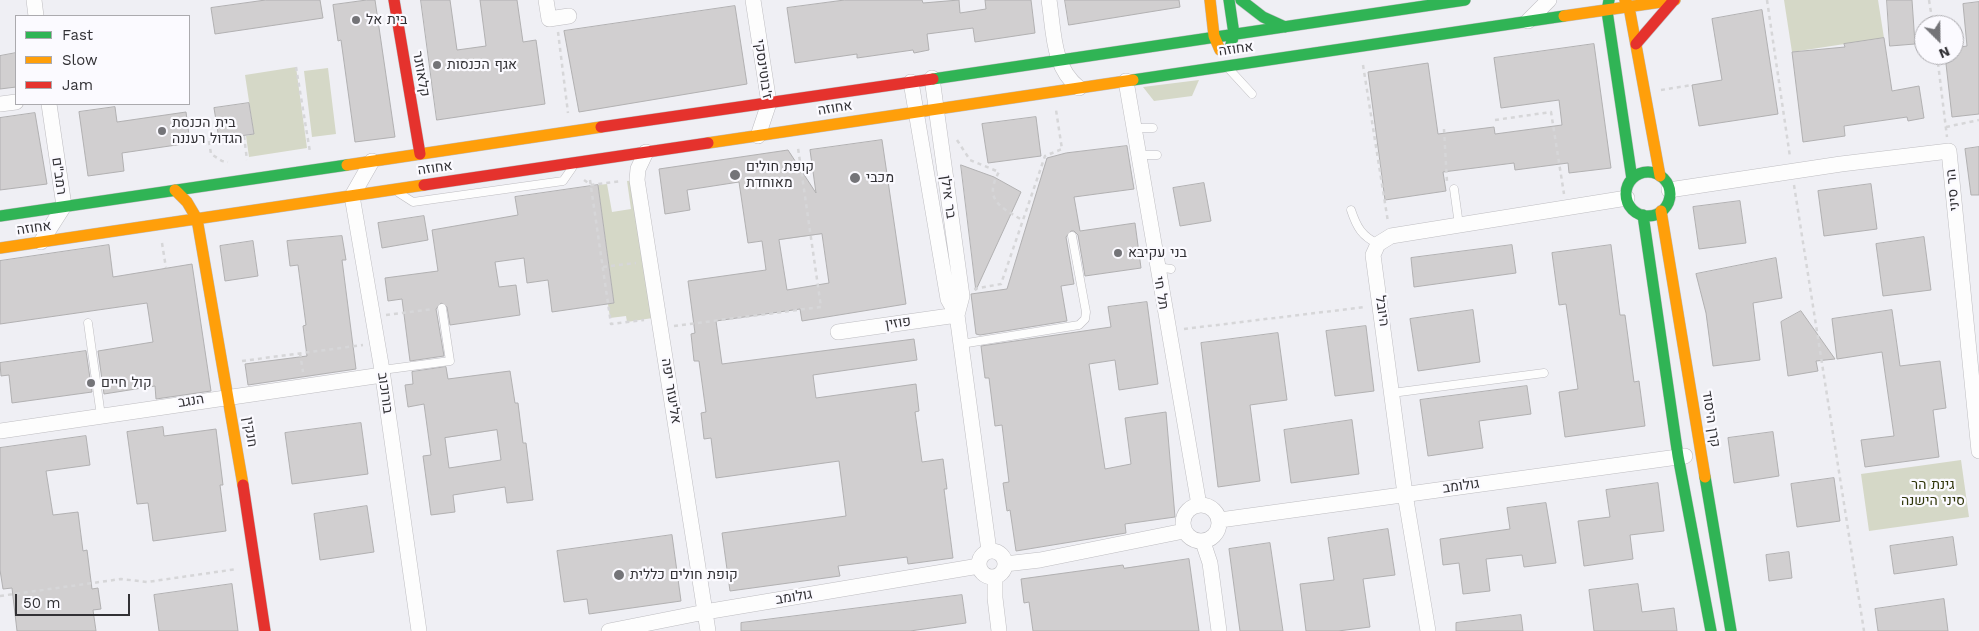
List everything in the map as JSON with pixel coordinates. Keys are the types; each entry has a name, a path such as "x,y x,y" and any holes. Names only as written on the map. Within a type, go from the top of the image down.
{"main road":[{"name":"קלאוזנר","path":"394,0 420,154"},
{"path":"1201,15 1205,0"},
{"path":"1210,0 1214,36 1226,66"},
{"path":"1226,66 1234,34 1229,0"},
{"path":"1241,0 1263,17 1285,26"},
{"name":"אחוזה","path":"0,216 1465,0"},
{"name":"אחוזה","path":"0,248 915,111 1567,16 1608,5 1674,0"},
{"path":"1636,44 1674,0"},
{"path":"1627,3 1660,176 1669,190 1668,202 1656,215 1643,215 1632,209 1626,191 1632,179 1642,173 1660,176"},
{"path":"1608,5 1632,179"},
{"path":"1567,16 1585,26"},
{"path":"1178,42 1190,30"},
{"path":"1599,37 1613,50"},
{"name":"חנקין","path":"175,190 187,202 197,219 224,364 266,631"},
{"name":"קרן היסוד","path":"1661,211 1731,631"},
{"path":"1643,215 1678,456 1711,631"},
{"path":"200,239 205,228 215,216"}],"street":[{"path":"34,0 36,15"},
{"path":"546,0 549,19 569,16"},
{"name":"ז'בוטינסקי","path":"753,0 769,102 758,136"},
{"path":"1049,0 1058,59 1066,76 1079,88"},
{"path":"1528,21 1549,0"},
{"name":"בר אילן","path":"932,78 962,296 957,315"},
{"name":"תל חי","path":"1126,81 1138,154 1164,268 1169,302 1168,331 1199,505"},
{"name":"בר אילן","path":"911,82 948,299 957,315 989,551"},
{"path":"0,104 15,102"},
{"name":"רמב\"ם","path":"41,242 64,206 49,105"},
{"name":"הר סיני","path":"1669,190 1792,171 1949,151 1979,451"},
{"name":"אליעזר יפה","path":"646,152 638,169 637,180 708,631"},
{"path":"352,196 372,161"},
{"name":"בורוכוב","path":"352,196 382,372 419,631"},
{"path":"1384,240 1459,225 1627,198"},
{"name":"היובל","path":"1384,240 1373,255 1405,494 1428,631"},
{"name":"פוזין","path":"838,332 957,315"},
{"name":"הנגב","path":"0,430 305,386 382,372"},
{"name":"גולומב","path":"1220,520 1702,454"},
{"path":"1199,505 1211,507 1216,511 1220,520 1219,530 1215,536 1203,542 1190,538 1184,531 1184,516 1193,507 1199,505"},
{"path":"1005,564 1040,560 1184,531"},
{"path":"1203,542 1210,563 1219,631"},
{"path":"989,551 1002,555 1005,564 1000,574 995,577 986,576 978,566 982,554 989,551"},
{"name":"גולומב","path":"609,631 705,612 978,566"},
{"path":"995,577 995,598 999,631"}],"lane":[{"path":"1226,66 1252,94"},
{"path":"1134,128 1153,128"},
{"path":"1138,154 1158,155"},
{"path":"1450,190 1459,225"},
{"path":"1351,210 1356,226 1364,237 1384,240"},
{"path":"961,344 1079,326 1085,319 1086,312 1072,236"},
{"path":"382,372 450,361 442,308"},
{"path":"88,323 101,416"},
{"path":"1392,393 1544,374"}],"path":[{"path":"1767,0 1864,631"},
{"path":"1929,0 1931,15"},
{"path":"558,31 571,132"},
{"path":"1360,46 1384,240"},
{"path":"1937,65 1949,151"},
{"path":"296,67 310,152"},
{"path":"1645,92 1692,85"},
{"path":"962,296 966,290 1001,284 1044,156 1062,149 1054,92"},
{"path":"1495,120 1551,112 1566,208"},
{"path":"1946,127 1979,120"},
{"path":"1444,129 1450,190"},
{"path":"588,161 611,324 660,323 821,307 795,130"},
{"path":"244,136 250,179"},
{"path":"956,138 970,160 999,172 994,181 995,201 1000,207 1022,220"},
{"path":"209,141 211,154 222,161 232,162"},
{"path":"301,153 317,151"},
{"path":"240,161 256,159"},
{"path":"591,185 637,180"},
{"path":"159,225 166,268"},
{"path":"603,267 650,262"},
{"path":"1168,331 1381,305"},
{"path":"372,317 442,308"},
{"path":"224,364 377,343"},
{"path":"300,353 305,386"},
{"path":"0,596 121,579 147,582 255,566"}],"green space":[{"path":"1784,0 1878,0 1884,38 1792,52"},
{"path":"296,67 307,148 249,157 246,136 254,134 245,75"},
{"path":"328,68 336,134 312,137 304,71"},
{"path":"1199,80 1192,96 1154,101 1143,87"},
{"path":"637,180 659,317 627,322 626,316 610,318 608,304 614,303 598,185 607,184 612,212 631,209 627,181"},
{"name":"גינת הר סיני הישנה","path":"1961,460 1969,517 1869,531 1861,474"}],"building":[{"path":"266,0 320,0 323,18 215,34 211,8"},
{"path":"375,0 395,137 355,142 341,40 338,41 333,5"},
{"path":"421,0 450,0 457,50 486,46 480,0 517,0 523,42 536,40 545,104 437,120"},
{"path":"845,0 922,0 923,3 959,0 960,13 986,9 985,0 1031,0 1035,33 975,42 973,28 927,34 929,50 914,53 913,50 857,58 857,54 795,63 787,8"},
{"path":"1065,0 1179,0 1180,7 1069,25"},
{"path":"1887,0 1912,0 1914,44 1890,46"},
{"path":"1979,2 1979,114 1952,117 1946,65 1964,65 1964,46 1967,46 1963,4"},
{"path":"735,6 747,84 579,112 564,31"},
{"path":"1762,10 1778,114 1699,126 1692,85 1722,80 1712,19"},
{"path":"1884,38 1892,91 1919,86 1924,118 1908,121 1907,117 1844,126 1845,136 1803,142 1792,52 1845,47 1844,44"},
{"path":"1594,44 1611,168 1569,173 1568,163 1515,170 1514,163 1443,172 1446,191 1385,200 1368,72 1428,63 1438,134 1494,127 1495,134 1562,125 1559,100 1501,108 1494,58"},
{"path":"15,53 15,87 0,89 0,56"},
{"path":"249,103 254,134 219,139 214,108"},
{"path":"115,107 117,122 186,112 190,143 122,153 124,171 88,176 79,112"},
{"path":"35,113 47,184 0,190 0,118"},
{"path":"1036,117 1041,156 988,163 982,124"},
{"path":"882,140 906,304 802,321 800,309 716,321 722,364 914,339 917,360 813,375 816,398 916,384 919,411 915,412 922,462 943,459 947,489 944,489 953,558 908,564 907,557 838,566 840,576 730,591 722,533 846,516 839,461 716,478 711,438 704,439 701,413 706,412 699,361 694,361 691,334 695,333 688,281 766,270 762,241 748,243 739,182 687,190 690,210 665,214 659,169 788,150 816,193 810,150","holes":["822,234 829,283 787,290 779,240"]},
{"path":"1127,146 1134,189 1074,197 1080,231 1135,223 1141,268 1085,276 1078,235 1071,231 1066,237 1074,284 1061,286 1067,321 980,335 976,334 971,294 1007,289 1047,158 1066,153"},
{"path":"1979,147 1979,195 1971,195 1965,149"},
{"path":"961,165 994,177 1021,192 976,290"},
{"path":"1204,183 1211,221 1180,226 1173,188"},
{"path":"1871,184 1877,229 1824,236 1818,191"},
{"path":"598,185 614,303 552,312 548,280 527,283 524,258 495,262 499,287 516,285 520,315 450,325 447,307 441,303 436,309 444,356 410,361 402,299 388,301 385,278 438,271 432,230 518,215 515,197"},
{"path":"1740,201 1746,243 1699,249 1693,207"},
{"path":"424,216 428,240 382,248 378,223"},
{"path":"342,236 346,260 342,260 356,369 248,385 245,364 307,356 303,326 306,325 298,265 290,266 287,241"},
{"path":"1924,237 1931,290 1883,296 1876,244"},
{"path":"253,241 258,276 225,281 220,246"},
{"path":"109,245 113,277 192,264 211,391 156,399 155,386 104,394 98,351 153,342 147,303 0,324 0,261"},
{"path":"1512,245 1516,273 1414,287 1411,258"},
{"path":"1611,245 1620,315 1625,315 1634,382 1639,381 1645,426 1565,437 1559,392 1578,389 1566,304 1559,305 1552,253"},
{"path":"1776,258 1782,298 1753,303 1760,360 1713,366 1706,313 1696,274"},
{"path":"1147,302 1158,384 1119,390 1115,360 1089,364 1105,469 1131,464 1125,418 1166,412 1175,517 1125,524 1126,533 1016,551 1010,510 1007,511 1003,483 1009,482 1002,425 995,426 989,378 985,378 981,346 1111,327 1108,307"},
{"path":"1473,310 1480,362 1418,371 1410,319"},
{"path":"1892,310 1900,366 1940,361 1946,408 1933,410 1939,457 1865,467 1861,440 1894,436 1882,352 1837,359 1832,319"},
{"path":"1801,311 1835,359 1816,361 1818,371 1788,376 1781,322"},
{"path":"1366,326 1374,391 1335,396 1326,331"},
{"path":"1278,333 1287,400 1250,405 1260,481 1218,487 1201,343"},
{"path":"86,351 92,392 12,403 9,375 1,376 0,363"},
{"path":"446,367 448,379 510,371 515,403 518,403 523,443 526,443 533,500 507,503 505,487 453,495 455,512 431,515 423,456 431,455 424,404 408,407 405,385 413,384 412,372","holes":["497,430 501,460 449,468 445,438"]},
{"path":"1527,386 1531,414 1479,421 1483,448 1428,456 1420,400"},
{"path":"1352,420 1359,474 1291,483 1284,430"},
{"path":"361,423 368,474 292,484 285,433"},
{"path":"163,427 164,436 216,429 223,485 220,485 226,531 153,541 148,503 137,504 127,432"},
{"path":"1773,432 1779,476 1734,483 1728,438"},
{"path":"86,436 90,465 46,471 53,515 78,512 83,551 87,550 92,589 98,588 101,609 93,610 96,631 17,631 12,588 3,589 0,570 0,448"},
{"path":"1834,478 1840,521 1797,527 1791,484"},
{"path":"1658,483 1664,531 1630,535 1633,559 1584,566 1578,521 1610,517 1606,490"},
{"path":"1546,503 1556,563 1524,567 1522,555 1486,559 1490,591 1463,594 1459,563 1443,565 1440,539 1510,529 1507,508"},
{"path":"367,506 374,552 320,560 314,514"},
{"path":"1388,529 1395,575 1363,579 1370,627 1338,631 1306,631 1300,584 1334,580 1328,538"},
{"name":"קופת חולים כללית","path":"672,535 681,601 589,614 587,599 564,602 557,551"},
{"path":"1953,537 1957,565 1894,574 1890,546"},
{"path":"1270,543 1283,631 1240,631 1229,549"},
{"path":"1789,552 1792,578 1769,581 1766,555"},
{"path":"1189,559 1199,631 1033,631 1029,602 1024,603 1021,579 1123,565 1124,568"},
{"path":"232,584 238,631 159,631 154,595"},
{"path":"1638,584 1642,612 1674,608 1677,631 1594,631 1589,590"},
{"path":"962,595 966,623 910,631 741,631 741,623"},
{"path":"1944,599 1948,631 1878,631 1875,609"},
{"path":"1521,615 1523,631 1456,631 1456,623"}],"traffic: fast":[{"path":"1229,0 1234,34 1230,48"},
{"path":"1241,0 1263,17 1285,27"},
{"path":"933,79 1465,0"},
{"path":"1609,0 1607,11 1632,179"},
{"path":"1133,80 1564,16"},
{"path":"0,216 347,165"},
{"path":"1648,172 1660,176 1666,182 1670,194 1666,206 1660,212 1648,216 1636,212 1630,206 1626,194 1630,182 1636,176 1648,172"},
{"path":"1643,215 1678,456 1711,631"},
{"path":"1705,477 1731,631"}],"traffic: slow":[{"path":"1210,0 1214,36 1220,50"},
{"path":"1625,0 1629,7 1660,176"},
{"path":"1564,16 1675,0"},
{"path":"708,143 1133,80"},
{"path":"347,165 601,127"},
{"path":"0,248 424,185"},
{"path":"175,190 187,202 197,219 243,485"},
{"path":"1661,211 1705,477"}],"traffic: jam":[{"path":"394,0 420,154"},
{"path":"1636,44 1674,0"},
{"path":"601,127 933,79"},
{"path":"424,185 708,143"},
{"path":"243,485 265,631"}],"place":[{"name":"בית אל","path":"356,20"},
{"name":"אגף הכנסות","path":"437,65"},
{"name":"בית הכנסת הגדול רעננה","path":"162,131"},
{"name":"קופת חולים מאוחדת","path":"735,175"},
{"name":"מכבי","path":"855,178"},
{"name":"בני עקיבא","path":"1118,253"},
{"name":"קול חיים","path":"91,383"},
{"name":"קופת חולים כללית","path":"619,575"}]}
